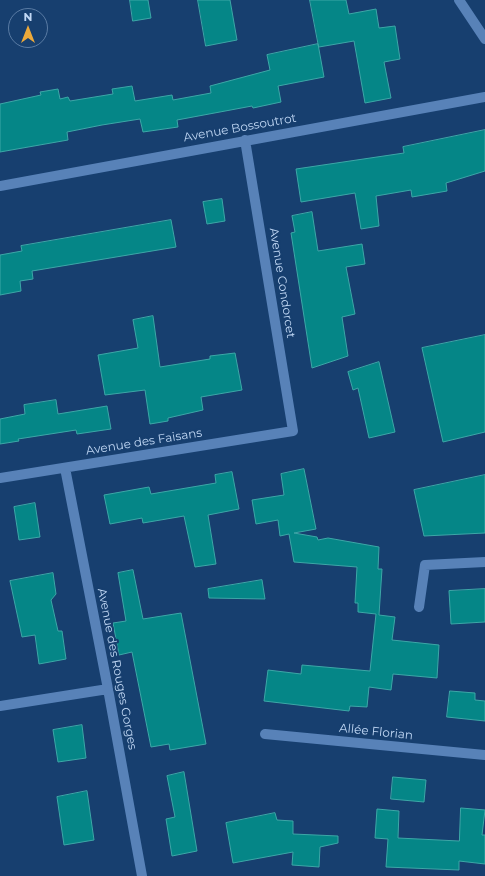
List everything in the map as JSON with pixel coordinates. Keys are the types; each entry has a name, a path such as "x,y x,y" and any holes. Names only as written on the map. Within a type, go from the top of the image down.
{"street":[{"path":"459,0 485,39"},
{"name":"Avenue Bossoutrot","path":"0,186 485,97"},
{"name":"Avenue Condorcet","path":"245,140 293,431"},
{"name":"Avenue des Faisans","path":"0,478 293,431"},
{"name":"Avenue des Rouges Gorges","path":"65,468 108,688 142,876"},
{"path":"419,607 425,565 485,562"},
{"path":"0,706 108,688"},
{"name":"Allée Florian","path":"265,734 485,755"}],"building":[{"path":"130,0 148,0 151,18 133,21"},
{"path":"198,0 230,0 237,40 206,46"},
{"path":"310,0 346,0 349,14 376,9 379,28 395,26 400,59 384,62 391,98 365,103 354,41 319,47"},
{"path":"318,44 324,77 278,86 281,102 177,120 178,127 143,132 140,119 102,125 67,132 68,140 0,152 0,104 41,95 40,92 58,89 60,99 68,97 70,101 113,94 112,89 132,86 135,101 172,95 173,100 211,93 210,86 270,70 267,55"},
{"path":"485,130 485,171 446,183 447,191 412,197 411,190 376,196 379,226 361,229 355,193 301,202 296,169 404,153 403,147"},
{"path":"222,199 225,221 207,224 203,202"},
{"path":"312,212 318,251 362,244 365,264 346,267 355,314 342,317 348,356 312,368 291,233 295,232 292,216"},
{"path":"171,220 176,247 32,271 33,279 20,281 21,291 0,295 0,255 22,251 21,246"},
{"path":"153,316 160,367 210,359 210,356 235,353 242,390 201,397 203,410 168,418 168,421 150,424 145,390 105,395 98,355 138,348 133,320"},
{"path":"485,335 485,432 443,442 422,348"},
{"path":"379,362 395,432 369,438 358,388 353,390 348,372"},
{"path":"56,400 58,414 107,406 111,429 77,434 76,430 18,439 19,441 0,444 0,419 25,414 24,405"},
{"path":"304,469 316,529 294,533 317,537 318,540 328,538 379,547 378,569 382,569 379,615 395,617 392,640 439,645 437,678 393,674 391,690 369,687 367,707 350,706 349,711 264,701 268,670 301,674 302,665 370,671 376,614 358,612 358,603 355,603 357,567 294,562 289,534 280,536 278,520 256,524 252,500 284,495 281,474"},
{"path":"232,472 239,509 208,515 216,564 195,567 184,516 143,523 142,518 110,524 104,495 149,487 151,494 216,483 215,475"},
{"path":"485,475 485,533 424,536 414,490"},
{"path":"35,503 40,537 19,540 14,507"},
{"path":"133,570 143,619 181,613 206,744 170,750 169,744 151,747 132,652 119,655 113,623 126,621 118,573"},
{"path":"53,573 56,594 51,600 58,631 62,631 66,659 39,664 35,635 22,637 10,581"},
{"path":"262,580 265,599 209,598 208,589"},
{"path":"485,589 485,622 451,624 449,591"},
{"path":"450,691 475,693 475,700 485,701 485,721 447,717"},
{"path":"82,725 86,758 58,762 53,730"},
{"path":"184,772 197,851 172,856 166,819 175,817 167,776"},
{"path":"393,777 426,780 424,802 391,799"},
{"path":"87,791 94,840 64,845 57,797"},
{"path":"461,808 485,810 482,835 485,835 485,864 459,861 459,870 386,867 388,839 375,838 377,809 399,811 398,838 459,841"},
{"path":"275,813 277,820 293,821 293,834 338,836 338,843 320,847 319,867 292,865 293,852 233,863 226,823"}]}
